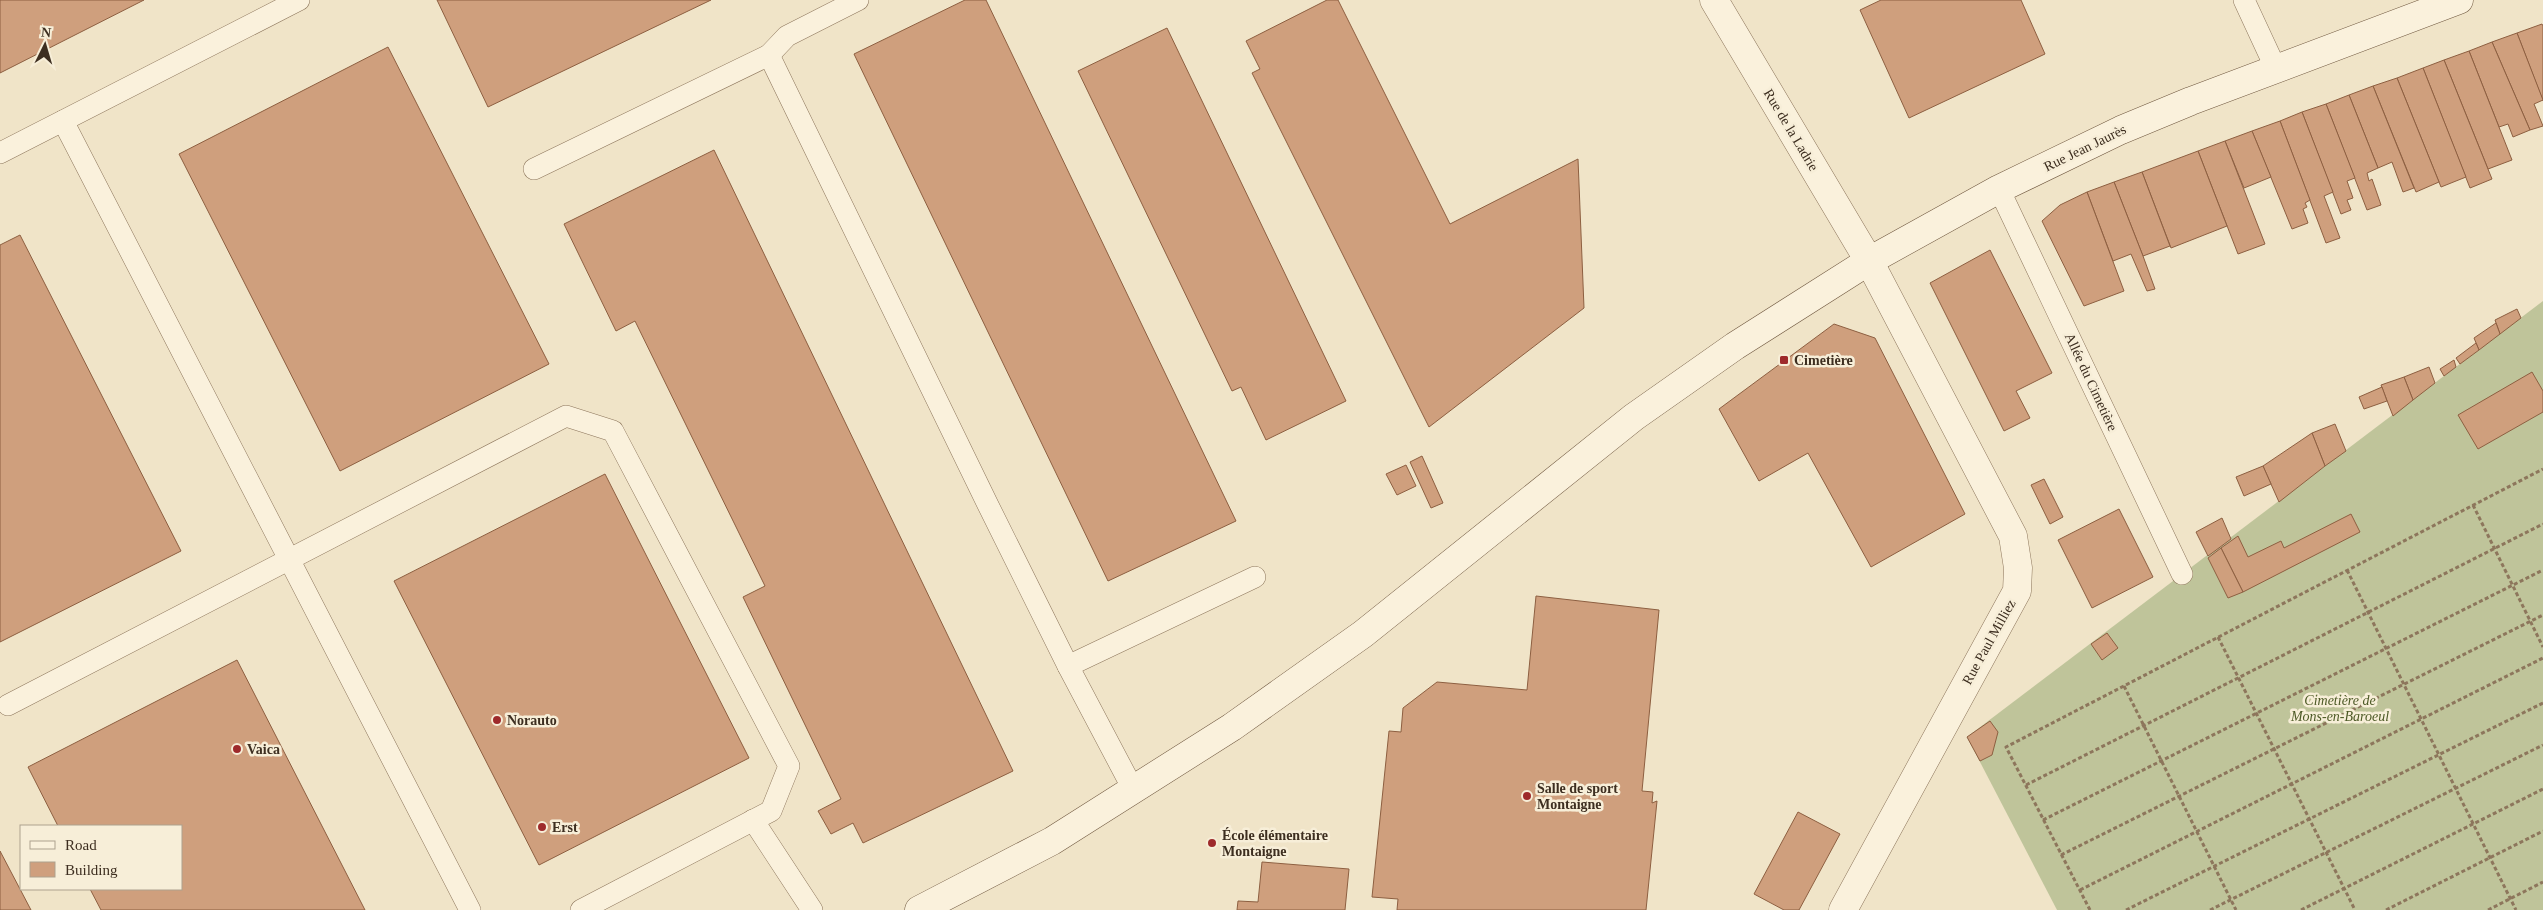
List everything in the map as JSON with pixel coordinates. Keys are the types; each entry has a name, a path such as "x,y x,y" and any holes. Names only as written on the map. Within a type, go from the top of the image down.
{"street":[{"name":"Rue de la Ladrie","path":"1714,0 1869,260"},
{"name":"Rue Jean Jaurès","path":"919,910 1052,841 1232,728 1363,634 1634,417 1735,346 1869,260 1999,190 2121,130 2459,0"},
{"name":"Rue Paul Milliez","path":"1843,910 2017,591 2018,568 2013,536 1869,260"}],"lane":[{"path":"0,153 299,0"},
{"path":"534,169 768,55 787,36 858,0"},
{"path":"2244,0 2276,69"},
{"path":"768,55 1068,666 1134,791"},
{"path":"63,121 470,910"},
{"name":"Allée du Cimetière","path":"1999,190 2182,574"},
{"path":"8,705 566,416 613,431 789,766 771,811 581,910"},
{"path":"1068,666 1255,577"},
{"path":"753,820 812,910"}],"path":[{"path":"2090,910 2006,747 2543,469"},
{"path":"2473,505 2543,647"},
{"path":"2026,785 2543,524"},
{"path":"2347,570 2516,910"},
{"path":"2043,820 2543,570"},
{"path":"2062,855 2543,615"},
{"path":"2218,637 2354,910"},
{"path":"2080,890 2543,658"},
{"path":"2124,686 2236,910"},
{"path":"2126,910 2543,702"},
{"path":"2210,910 2543,745"},
{"path":"2301,910 2543,789"},
{"path":"2386,910 2543,831"},
{"path":"2488,910 2543,882"}],"green space":[{"name":"Cimetière de Mons-en-Baroeul","path":"2543,301 2543,910 2057,910 1967,737"}],"building":[{"path":"0,0 144,0 0,73"},
{"path":"437,0 711,0 488,107"},
{"path":"965,0 986,0 1236,521 1108,581 854,54"},
{"path":"1327,0 1338,0 1450,224 1578,159 1584,308 1429,427 1252,73 1260,69 1246,41"},
{"path":"1881,0 2021,0 2045,54 1909,118 1860,10"},
{"path":"2542,24 2543,26 2543,101 2517,33"},
{"path":"1167,28 1346,401 1266,440 1241,387 1232,391 1078,71"},
{"path":"2517,33 2543,100 2534,104 2543,126 2530,130 2492,42"},
{"path":"2492,42 2530,130 2513,137 2508,124 2499,127 2469,51"},
{"path":"388,47 549,364 340,471 179,154"},
{"path":"2469,51 2512,160 2488,169 2444,60"},
{"path":"2444,60 2492,179 2470,188 2423,68"},
{"path":"2423,68 2466,177 2441,187 2397,78"},
{"path":"2397,78 2439,182 2416,192 2373,86"},
{"path":"2373,86 2414,188 2403,192 2392,162 2378,168 2349,95"},
{"path":"2349,95 2378,168 2367,173 2369,181 2372,179 2381,205 2367,210 2326,104"},
{"path":"2326,104 2355,178 2347,181 2353,198 2347,200 2351,210 2341,214 2302,112"},
{"path":"2302,112 2333,192 2324,196 2340,238 2326,243 2280,121"},
{"path":"2280,121 2310,200 2305,203 2307,207 2303,209 2308,223 2292,229 2252,131"},
{"path":"2252,131 2271,177 2244,188 2225,141"},
{"path":"2225,141 2265,244 2238,254 2198,151"},
{"path":"714,150 1013,771 863,843 853,823 831,834 818,811 841,799 743,597 765,586 635,321 616,331 564,224"},
{"path":"2198,151 2227,226 2171,248 2142,172"},
{"path":"2142,172 2170,246 2143,256 2114,182"},
{"path":"2114,182 2155,289 2147,291 2131,254 2113,261 2087,192"},
{"path":"2087,192 2124,291 2084,306 2042,221 2060,205"},
{"path":"20,235 181,551 0,642 0,245"},
{"path":"1990,250 2052,373 2016,391 2030,418 2004,431 1930,283"},
{"path":"2517,309 2521,318 2500,334 2495,320"},
{"path":"2496,323 2500,334 2479,350 2474,338"},
{"path":"1834,324 1875,338 1965,514 1871,567 1808,453 1759,481 1719,409"},
{"path":"2476,343 2479,350 2460,364 2456,358"},
{"path":"2454,360 2456,367 2444,376 2440,369"},
{"path":"2429,367 2435,383 2413,400 2404,377"},
{"path":"2532,372 2543,391 2543,412 2478,449 2458,415"},
{"path":"2404,377 2413,400 2393,416 2381,385"},
{"path":"2382,387 2387,401 2364,409 2359,397"},
{"path":"2335,424 2346,451 2325,466 2312,433"},
{"path":"2312,433 2325,466 2279,502 2263,466"},
{"path":"1422,456 1443,503 1431,508 1410,462"},
{"path":"1406,465 1416,486 1397,495 1386,474"},
{"path":"2263,466 2271,484 2244,496 2236,477"},
{"path":"605,474 749,758 539,865 394,581"},
{"path":"2044,479 2063,517 2050,524 2031,485"},
{"path":"2119,509 2153,577 2092,608 2058,540"},
{"path":"2351,514 2360,532 2243,592 2221,548 2238,536 2248,557 2281,541 2284,548"},
{"path":"2222,518 2231,539 2208,556 2196,532"},
{"path":"2221,548 2243,592 2228,598 2208,558"},
{"path":"1536,596 1659,610 1642,791 1653,792 1652,803 1657,801 1646,910 1397,910 1398,899 1372,897 1389,731 1401,732 1403,708 1437,682 1527,690"},
{"path":"2107,633 2118,648 2102,660 2091,644"},
{"path":"237,660 365,910 101,910 91,890 182,890 182,825 57,825 28,767"},
{"path":"1990,721 1998,732 1992,755 1980,761 1967,737"},
{"path":"1798,812 1840,834 1799,910 1784,910 1754,894"},
{"path":"0,851 31,910 0,910"},
{"path":"1262,862 1349,869 1345,910 1237,910 1238,901 1258,902"}],"place":[{"name":"Cimetière","path":"1784,360"},
{"name":"Norauto","path":"497,720"},
{"name":"Vaica","path":"237,749"},
{"name":"Salle de sport Montaigne","path":"1527,796"},
{"name":"Erst","path":"542,827"},
{"name":"École élémentaire Montaigne","path":"1212,843"}]}
